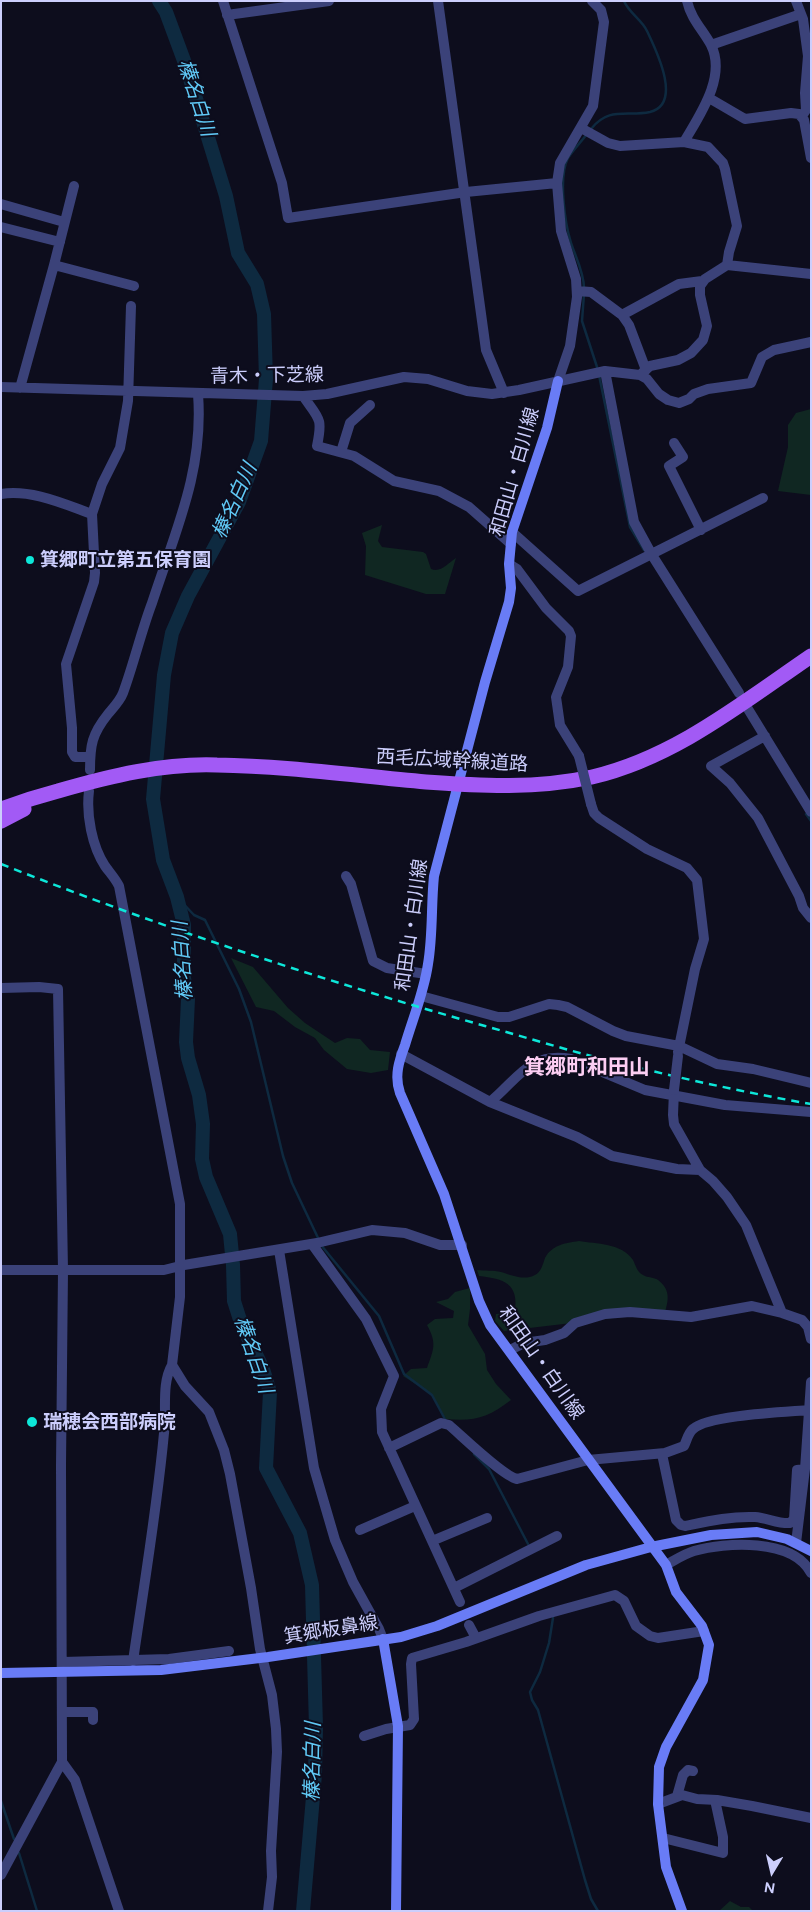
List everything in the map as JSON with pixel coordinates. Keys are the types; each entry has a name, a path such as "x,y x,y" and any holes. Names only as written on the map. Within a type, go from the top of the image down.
{"main road":[{"name":"西毛広域幹線道路","path":"1,809 113,775 196,765 277,769 498,786 532,786 567,782 619,769 651,757 699,731 811,656"},
{"name":"西毛広域幹線道路","path":"1,821 61,790"}],"street":[{"path":"223,1 282,183 288,218 466,192 557,183"},
{"path":"227,15 329,1"},
{"path":"438,1 466,192 486,350 504,393"},
{"name":"和田山・白川線","path":"592,1 601,10 604,22 593,106 586,131 560,163 557,183 561,231 576,279 582,291 570,346 512,532 509,564 511,588 508,607 485,682 434,876 428,964 396,1077 398,1086 444,1194 483,1311 490,1325 510,1350 651,1547"},
{"path":"684,142 709,98 712,89 715,59 710,45 696,23 687,1"},
{"path":"796,1 801,14 808,56 805,93 806,110 802,116 811,158"},
{"path":"710,45 801,14"},
{"path":"709,98 744,118 792,112 802,116"},
{"path":"586,131 620,146 684,142 712,150 726,169 737,226 728,252 727,265"},
{"path":"20,388 74,186"},
{"path":"1,204 64,222"},
{"path":"1,227 60,242"},
{"path":"54,265 134,286"},
{"path":"622,315 679,284 702,281 727,265 811,274"},
{"path":"643,372 650,366 678,360 692,353 703,340 707,326 700,295 702,281"},
{"path":"582,291 622,315 629,325 643,372 647,379 659,394 668,400 679,403 689,399 694,394 708,389 751,383 762,357 774,350 811,342"},
{"path":"90,757 75,757 72,752 72,728 66,664 94,582 92,514 102,484 120,448 128,391 131,306"},
{"path":"605,370 634,522 652,555 739,694"},
{"name":"青木・下芝線","path":"1,387 303,396 327,394 404,377 428,379 477,393 492,394 504,393 605,370 643,372"},
{"path":"90,770 92,738 97,728 123,695 152,602 186,504 199,441 203,394"},
{"path":"303,396 321,426 317,446 354,456 394,481 439,491 469,507 511,544"},
{"path":"341,452 350,423 370,405"},
{"path":"674,443 683,457 669,466 670,470 701,530"},
{"path":"1,494 29,495 63,503 92,514"},
{"path":"512,532 578,592 763,498"},
{"path":"509,564 517,570 546,608 569,631 571,636 568,667 556,697 560,725 579,756 594,813 648,849 688,868 697,880 704,939 695,969 679,1051 672,1115 674,1124 700,1170 713,1181 746,1225 782,1313"},
{"path":"748,709 762,738 811,812"},
{"path":"762,738 711,766 730,783 758,818 799,896 803,908 811,918"},
{"path":"88,791 87,811 100,857 118,886 180,1204 182,1266 180,1297 172,1365 166,1389 165,1432 134,1661"},
{"path":"346,876 351,884 373,961 388,968 426,974"},
{"path":"1,988 39,987 58,989 63,1270 61,1475 62,1762 1,1876"},
{"path":"420,996 498,1017 509,1017 549,1004 558,1004 613,1031 718,1064 753,1069 811,1084"},
{"path":"402,1054 490,1102 577,1137 612,1156 677,1168 700,1170"},
{"path":"490,1102 531,1063 541,1059 559,1057 571,1059 646,1090 674,1093 725,1105 811,1112"},
{"path":"1,1270 164,1270 318,1243 372,1230 405,1233 440,1245 462,1246"},
{"path":"318,1243 366,1319 394,1376 380,1415 382,1432 460,1602"},
{"path":"276,1250 314,1468 335,1540 353,1582 380,1629 383,1640 398,1726 396,1911"},
{"path":"510,1350 524,1343 545,1340 564,1333 576,1323 605,1314 630,1312 691,1317 752,1306 782,1313 805,1323 811,1339"},
{"path":"172,1365 185,1386 210,1412 224,1450 272,1695 276,1729 271,1851 272,1877 268,1911"},
{"path":"796,1543 809,1434 811,1382"},
{"path":"389,1448 441,1423 449,1425 512,1478 526,1477 588,1460 662,1454 684,1446 690,1432 698,1425 737,1416 809,1410"},
{"path":"662,1454 676,1520 685,1526 737,1517 790,1523 794,1519 796,1470 805,1469"},
{"path":"360,1530 415,1506"},
{"path":"432,1541 487,1518"},
{"name":"箕郷板鼻線","path":"1,1673 63,1667 161,1670 401,1637 436,1626 572,1570 651,1547 711,1535 737,1532 767,1534 796,1543 811,1551"},
{"path":"454,1588 557,1536"},
{"path":"666,1565 691,1552 702,1549 750,1545 764,1546 791,1554 800,1560 811,1573"},
{"path":"651,1547 666,1565 681,1600 698,1620 709,1645 703,1680 666,1746 659,1767 658,1804 666,1867 682,1911"},
{"path":"364,1736 386,1728 410,1725 414,1719 410,1664 412,1658 539,1616 615,1595 624,1601 636,1626 650,1636 658,1638 704,1631"},
{"path":"469,1625 476,1638"},
{"path":"63,1667 169,1659 229,1651"},
{"path":"63,1712 92,1712 93,1720"},
{"path":"62,1762 75,1780 119,1911"},
{"path":"677,1796 683,1775 688,1770 693,1771"},
{"path":"658,1804 682,1795 804,1815 811,1818"},
{"path":"663,1838 723,1853 723,1837 715,1800"}],"green space":[{"path":"811,409 811,495 778,491 788,447 788,425 796,413"},
{"path":"382,525 378,541 382,547 423,552 426,554 431,569 441,569 456,558 445,594 426,594 365,575 366,546 362,533"},
{"path":"231,958 253,967 288,1008 305,1023 335,1043 347,1038 360,1039 370,1050 390,1052 388,1070 371,1073 347,1069 324,1050 315,1038 295,1027 274,1011 256,1007"},
{"path":"579,1241 616,1247 628,1254 641,1274 656,1279 665,1287 668,1299 665,1312 504,1331 495,1321 496,1314 515,1312 515,1295 508,1284 496,1279 479,1276 477,1270 498,1271 513,1276 531,1277 539,1272 545,1258 555,1247"},
{"path":"470,1288 468,1325 485,1354 487,1370 496,1384 511,1400 496,1411 481,1417 465,1420 446,1419 431,1394 403,1376 411,1369 427,1368 433,1342 427,1325 435,1319 453,1318 454,1311 436,1302 448,1299 455,1292"},
{"path":"730,1901 741,1907 749,1907 753,1911 719,1911"}],"waterway":[{"name":"榛名白川","path":"159,1 166,12 186,66 226,196 238,253 257,284 264,314 266,379 261,441 239,502 188,596 172,633 164,675 153,799 163,860 177,897 184,925 184,978 188,999 186,1042 188,1058 199,1095 203,1124 202,1159 206,1177 230,1234 234,1301 241,1323 263,1369 270,1392 266,1468 300,1533 312,1585 316,1727 315,1774 303,1911"},
{"path":"591,129 605,117 650,112 660,107 665,99 664,76 656,51 645,27 624,1"},
{"path":"584,288 581,271 569,235 565,213 563,177 568,158 587,134"},
{"path":"584,294 582,321 597,367"},
{"path":"599,375 630,527 644,550"},
{"path":"806,814 811,821"},
{"path":"177,897 194,915 205,920 239,989 251,1022 283,1156 292,1183 319,1240"},
{"path":"321,1245 379,1316 404,1374 432,1395 446,1421"},
{"path":"474,1454 489,1469 528,1544"},
{"path":"553,1618 549,1643 540,1672 530,1692 538,1710 585,1880 591,1899 598,1911"},
{"path":"1,1801 14,1839"},
{"path":"19,1853 37,1911"}],"railway":[{"path":"1,864 181,931 363,990 607,1060 709,1084 811,1104"}],"place":[{"name":"箕郷町立第五保育園","path":"30,560"},
{"name":"瑞穂会西部病院","path":"32,1422"}],"district":[{"name":"箕郷町和田山","path":"587,1068"}]}
